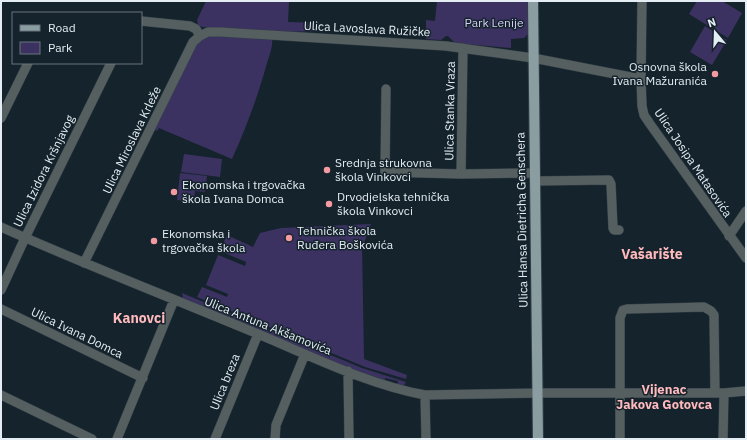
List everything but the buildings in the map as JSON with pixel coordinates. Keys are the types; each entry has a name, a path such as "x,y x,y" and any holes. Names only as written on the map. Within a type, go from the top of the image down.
{"main road":[{"name":"Ulica Hansa Dietricha Genschera","path":"533,1 538,439"}],"street":[{"name":"Ulica Josipa Matasovića","path":"642,1 641,79 642,106 644,115 746,258"},
{"path":"142,21 185,26 198,32"},
{"name":"Ulica Lavoslava Ružičke","path":"198,32 221,32 422,44 463,48 533,58 641,79"},
{"name":"Ulica Miroslava Krleže","path":"84,263 198,32"},
{"name":"Ulica Stanka Vraza","path":"461,174 463,48"},
{"path":"1,118 28,64"},
{"name":"Ulica Izidora Kršnjavog","path":"1,290 111,64"},
{"name":"Ulica Stanka Vraza","path":"386,89 385,172 609,180 612,184 613,228 614,230 620,230"},
{"path":"729,236 746,211"},
{"name":"Ulica Antuna Akšamovića","path":"1,227 84,263 375,382 426,396 537,393"},
{"path":"117,439 174,300"},
{"path":"620,439 620,318 623,310 704,307 712,310 714,315 723,439"},
{"name":"Ulica Ivana Domca","path":"1,310 143,378"},
{"name":"Ulica breza","path":"215,439 258,334"},
{"path":"275,439 276,425 305,354"},
{"path":"348,371 349,439"},
{"path":"537,393 719,393 746,391"},
{"path":"1,394 92,439"},
{"path":"426,396 426,439"}],"green space":[{"path":"206,1 289,1 288,22 321,23 323,31 279,32 254,29 237,30 202,27 198,25 197,20"},
{"name":"Park Lenije","path":"437,1 528,1 528,34 524,38 511,39 511,48 455,43 448,36 441,40 426,39 426,20 435,21"},
{"path":"697,1 722,1 742,13 728,38 689,14"},
{"path":"705,26 727,40 712,65 690,52"},
{"path":"209,36 272,39 271,51 256,100 232,159 159,128 157,131 153,129 196,42"},
{"path":"184,154 222,159 220,177 181,172"},
{"path":"180,173 207,176 205,192 195,191 194,202 177,200"},
{"path":"371,224 364,243 362,244 364,359 407,375 406,379 365,367 197,297 202,287 227,297 228,294 206,285 218,255 245,266 246,262 220,251 227,235 253,247 260,233 281,228"},
{"path":"182,293 362,368 406,382 403,387 397,385 398,381 385,378 385,380 356,371 183,298"}],"place":[{"name":"Osnovna škola Ivana Mažuranića","path":"715,74"},
{"name":"Srednja strukovna škola Vinkovci","path":"327,170"},
{"name":"Ekonomska i trgovačka škola Ivana Domca","path":"174,192"},
{"name":"Drvodjelska tehnička škola Vinkovci","path":"329,204"},
{"name":"Tehnička škola Ruđera Boškovića","path":"289,238"},
{"name":"Ekonomska i trgovačka škola","path":"154,241"}],"district":[{"name":"Vašarište","path":"652,254"},
{"name":"Kanovci","path":"139,318"},
{"name":"Vijenac Jakova Gotovca","path":"664,396"}]}
